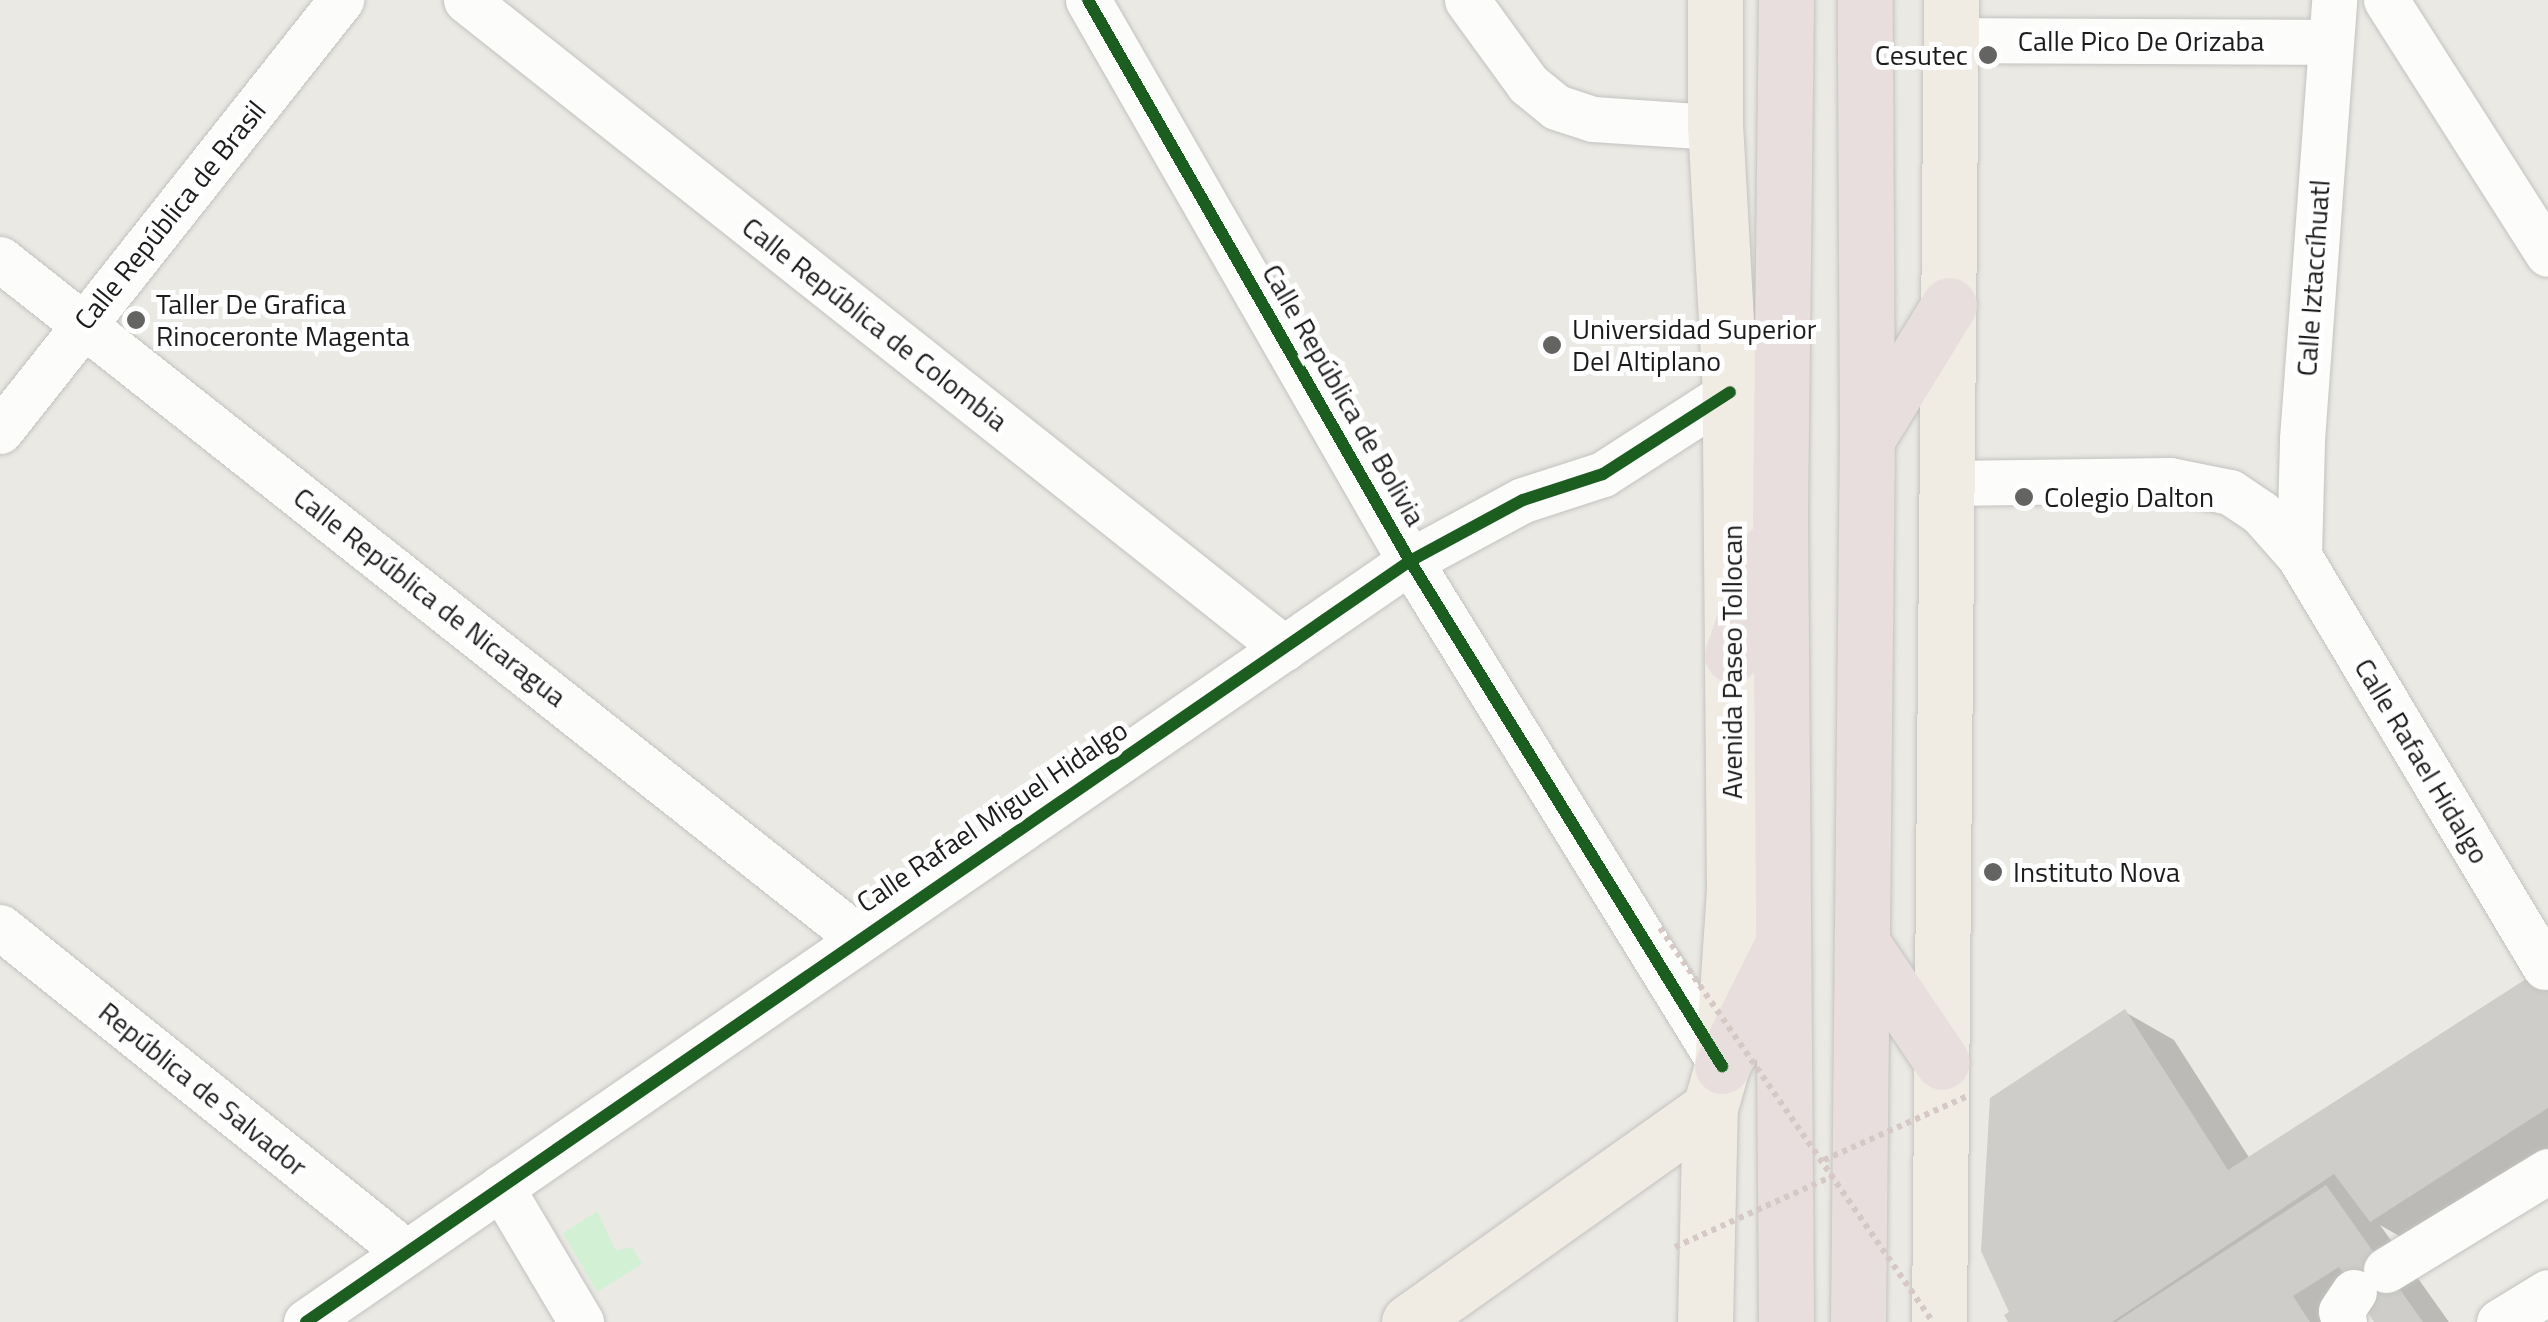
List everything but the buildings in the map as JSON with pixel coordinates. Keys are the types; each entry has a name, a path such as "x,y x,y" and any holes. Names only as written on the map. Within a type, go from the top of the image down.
{"highway":[{"name":"Avenida Paseo Tollocan","path":"1786,0 1780,516 1786,1322"},
{"path":"1858,1322 1867,439 1865,0"},
{"path":"1867,439 1949,305"},
{"path":"1732,655 1780,516"},
{"path":"1714,1104 1786,937"},
{"path":"1862,943 1955,1079"}],"main road":[{"name":"Avenida Paseo Tollocan","path":"1705,1322 1714,1104 1734,890 1730,392 1715,126 1715,0"},
{"path":"1936,1322 1955,1079 1948,483 1951,20"},
{"path":"1410,1322 1714,1104"},
{"path":"1465,1322 1714,1104"}],"street":[{"name":"Calle República de Brasil","path":"0,431 341,0"},
{"name":"Calle República de Colombia","path":"466,0 1284,648"},
{"name":"Calle República de Bolivia","path":"1088,0 1410,560 1714,1104"},
{"path":"1467,0 1528,84 1556,107 1593,119 1715,126"},
{"path":"2386,0 2548,254"},
{"name":"Calle Pico De Orizaba","path":"1951,20 2332,21"},
{"name":"Calle Iztaccíhuatl","path":"2299,556 2302,439 2332,21"},
{"name":"Calle República de Nicaragua","path":"0,259 858,938"},
{"name":"Calle Rafael Miguel Hidalgo","path":"306,1322 1410,560 1523,500 1602,474 1730,392"},
{"path":"1948,483 2170,480 2230,492 2262,512 2299,556"},
{"name":"Calle Rafael Hidalgo","path":"2299,556 2545,966"},
{"name":"República de Salvador","path":"0,927 406,1252"},
{"path":"2362,1295 2548,1171"},
{"path":"501,1187 581,1322"},
{"path":"2500,1322 2548,1292"}],"path":[{"path":"1660,928 1936,1322"},
{"path":"1824,1160 1955,1079"},
{"path":"1675,1247 1834,1176"}],"green space":[{"path":"597,1211 616,1251 632,1247 642,1264 597,1292 563,1233"}],"cycle path":[{"path":"1088,0 1410,561 1722,1066"},
{"path":"306,1322 1410,561 1523,500 1603,474 1730,392"}],"place":[{"name":"Cesutec","path":"1988,55"},
{"name":"Taller De Grafica Rinoceronte Magenta","path":"136,320"},
{"name":"Universidad Superior Del Altiplano","path":"1552,345"},
{"name":"Colegio Dalton","path":"2024,497"},
{"name":"Instituto Nova","path":"1993,872"}]}
